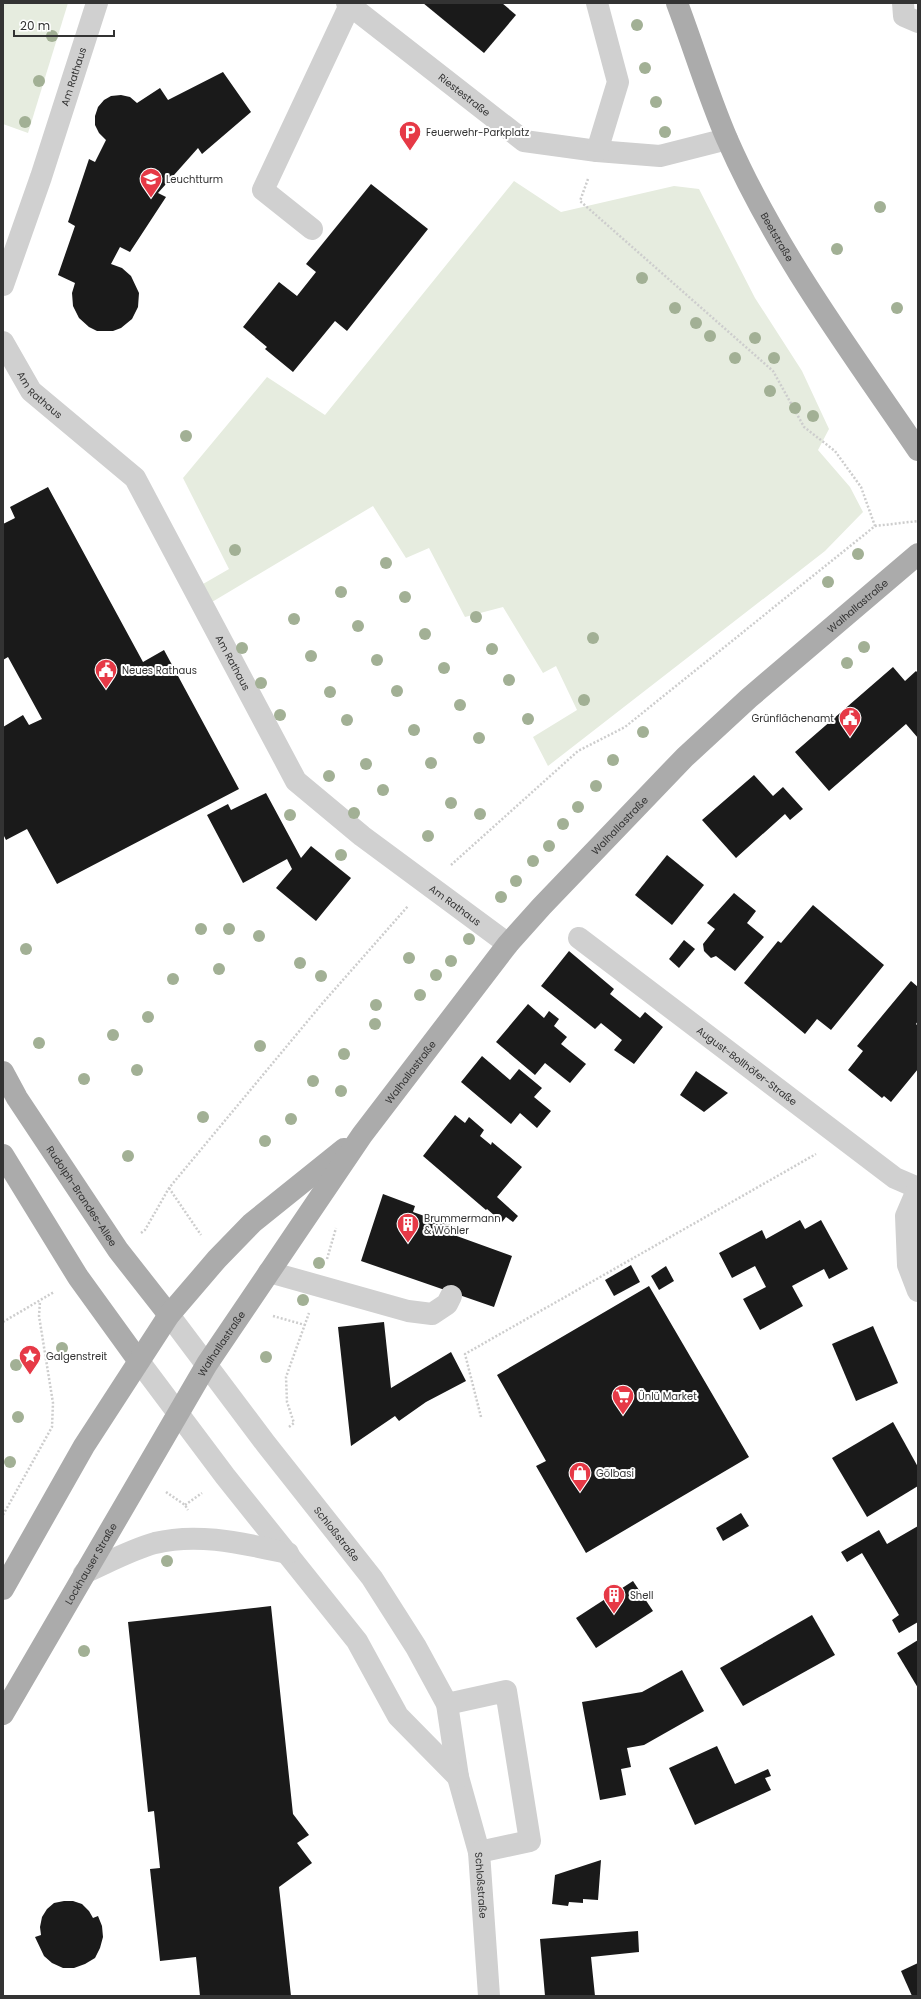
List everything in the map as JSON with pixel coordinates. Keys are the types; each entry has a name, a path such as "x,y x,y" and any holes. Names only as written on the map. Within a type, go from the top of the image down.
{"main road":[{"name":"Beetstraße","path":"678,3 727,139 766,216 823,312 918,450"},
{"name":"Walhallastraße","path":"177,1414 207,1364 362,1135 508,944 542,906 685,757 749,698 918,554"},
{"name":"Rudolph-Brandes-Allee","path":"3,1072 17,1098 118,1250 169,1315"},
{"name":"Walhallastraße","path":"138,1360 169,1315 217,1259 252,1223 362,1135"},
{"path":"3,1155 78,1277 138,1360 84,1446 3,1589"},
{"name":"Lockhauser Straße","path":"3,1714 177,1414"}],"street":[{"name":"Am Rathaus","path":"3,286 36,191 97,3"},
{"path":"597,3 618,82 597,151"},
{"path":"903,3 904,16 918,22"},
{"path":"312,230 263,190 348,4"},
{"name":"Riestestraße","path":"348,4 524,141 597,151 660,156 727,139"},
{"name":"Am Rathaus","path":"3,342 31,391 135,478 296,782 362,836 508,944"},
{"name":"August-Bollhöfer-Straße","path":"579,938 895,1178 918,1188"},
{"path":"918,1188 906,1216 908,1265 918,1291"},
{"path":"269,1272 408,1311 432,1314 447,1304 451,1296"},
{"name":"Schloßstraße","path":"169,1315 266,1444 372,1578 416,1647 447,1704 458,1777 479,1852 489,1996"},
{"name":"Schloßstraße","path":"138,1360 225,1476 358,1641 398,1716 458,1777"},
{"path":"84,1573 155,1543 178,1540 200,1538 237,1542 288,1553"},
{"path":"447,1704 506,1691 530,1840 479,1852"}],"path":[{"path":"597,151 580,201 773,371 804,427 835,451 861,487 874,526 918,521"},
{"path":"481,1417 465,1354 844,1139"},
{"path":"266,1444 294,1423 287,1402 286,1377 320,1286 336,1226"},
{"path":"3,1322 40,1301 38,1316 53,1403 52,1427 3,1515"},
{"path":"185,1505 225,1476"}],"shaded area":[{"path":"3,3 68,3 28,133 3,124"},
{"path":"514,181 561,212 674,186 699,189 755,298 802,371 829,429 818,450 850,487 863,512 825,551 548,766 533,737 577,710 556,666 543,673 503,607 465,617 429,548 406,558 373,506 212,602 203,584 229,569 183,478 267,377 325,415"}],"building":[{"path":"423,3 502,3 516,15 484,53"},
{"path":"223,72 251,112 202,154 198,148 158,193 166,197 130,252 120,247 111,264 122,268 131,276 139,293 138,307 132,319 121,328 113,331 97,331 89,327 79,318 73,306 72,293 75,283 58,275 75,226 68,222 89,159 95,162 106,140 99,133 95,125 95,116 98,107 104,100 111,96 121,95 130,97 137,103 160,88 168,100"},
{"path":"371,184 428,229 347,331 335,321 293,372 265,349 267,347 243,327 279,282 297,296 316,272 306,264"},
{"name":"Neues Rathaus","path":"48,487 143,662 164,650 239,789 57,884 27,829 6,840 3,834 3,727 23,715 29,725 42,719 8,657 3,660 3,524 15,518 10,507"},
{"name":"Grünflächenamt","path":"893,667 905,681 916,671 918,673 918,738 906,724 829,791 795,752"},
{"path":"754,775 773,796 783,787 803,809 790,820 785,814 736,858 702,820"},
{"path":"266,793 301,858 311,846 351,878 316,921 276,888 292,869 287,859 243,883 207,815 228,804 231,810"},
{"path":"667,855 704,885 672,925 635,895"},
{"path":"734,893 756,911 747,923 764,937 735,971 716,956 711,958 704,951 703,944 715,929 707,923"},
{"path":"813,905 884,965 831,1030 817,1019 805,1034 744,983 778,941 781,943"},
{"path":"684,940 695,949 679,968 669,959"},
{"path":"569,951 614,989 610,994 640,1018 645,1012 663,1027 634,1064 614,1050 622,1040 601,1023 595,1029 541,986"},
{"path":"911,981 918,987 918,1021 916,1024 918,1026 918,1069 891,1102 884,1096 882,1098 848,1070 863,1051 857,1046"},
{"path":"528,1004 544,1018 549,1011 559,1019 554,1026 567,1037 561,1044 586,1064 570,1083 545,1063 535,1075 496,1042"},
{"path":"482,1056 510,1080 519,1069 542,1088 534,1097 551,1111 537,1128 520,1113 511,1124 461,1082"},
{"path":"696,1071 728,1093 704,1112 680,1095"},
{"path":"455,1115 465,1123 469,1117 484,1130 480,1136 491,1145 492,1142 522,1167 497,1197 518,1216 513,1222 506,1217 502,1222 423,1156"},
{"name":"Brummermann & Wöhler","path":"383,1194 415,1206 413,1212 456,1227 454,1235 512,1256 494,1307 361,1261"},
{"path":"800,1220 805,1229 821,1220 848,1269 829,1279 824,1269 792,1286 803,1306 760,1330 743,1299 766,1287 755,1266 732,1278 719,1253 762,1230 766,1239"},
{"path":"631,1265 640,1282 614,1296 605,1280"},
{"path":"666,1266 674,1281 659,1290 651,1276"},
{"name":"Ünlü Market","path":"649,1286 749,1457 586,1553 536,1466 546,1461 497,1375"},
{"path":"384,1322 391,1388 451,1352 466,1381 426,1402 399,1421 395,1416 351,1446 338,1327"},
{"path":"873,1326 898,1383 856,1401 832,1344"},
{"path":"893,1422 918,1467 918,1486 867,1517 832,1458"},
{"path":"741,1513 749,1526 723,1541 716,1528"},
{"path":"918,1526 918,1622 899,1633 892,1620 899,1615 862,1553 847,1562 841,1552 879,1530 887,1544"},
{"name":"Shell","path":"633,1581 653,1611 596,1648 576,1618"},
{"path":"271,1606 293,1814 309,1835 297,1843 312,1863 279,1887 291,1996 200,1996 196,1957 160,1961 150,1869 160,1868 154,1811 148,1812 128,1622"},
{"path":"812,1615 835,1655 743,1706 720,1668"},
{"path":"918,1640 918,1688 897,1653"},
{"path":"682,1670 704,1711 644,1745 627,1748 631,1767 621,1769 626,1795 600,1800 582,1702 642,1692"},
{"path":"717,1746 735,1784 768,1769 771,1776 765,1778 771,1790 695,1825 669,1768"},
{"path":"601,1860 598,1900 583,1899 583,1903 569,1902 568,1906 552,1904 555,1875"},
{"path":"73,1901 82,1904 93,1918 98,1916 102,1926 103,1937 95,1958 74,1968 63,1968 52,1963 44,1956 35,1937 41,1935 40,1927 42,1917 47,1909 54,1903"},
{"path":"638,1931 639,1952 591,1957 595,1996 545,1996 540,1939"},
{"path":"918,1963 918,1996 912,1996 901,1971"}],"place":[{"name":"Feuerwehr-Parkplatz","path":"410,152"},
{"name":"Leuchtturm","path":"151,198"},
{"name":"Neues Rathaus","path":"106,690"},
{"name":"Grünflächenamt","path":"850,738"},
{"name":"Brummermann & Wöhler","path":"408,1244"},
{"name":"Galgenstreit","path":"30,1376"},
{"name":"Ünlü Market","path":"623,1416"},
{"name":"Gölbasi","path":"580,1492"},
{"name":"Shell","path":"614,1614"}]}
